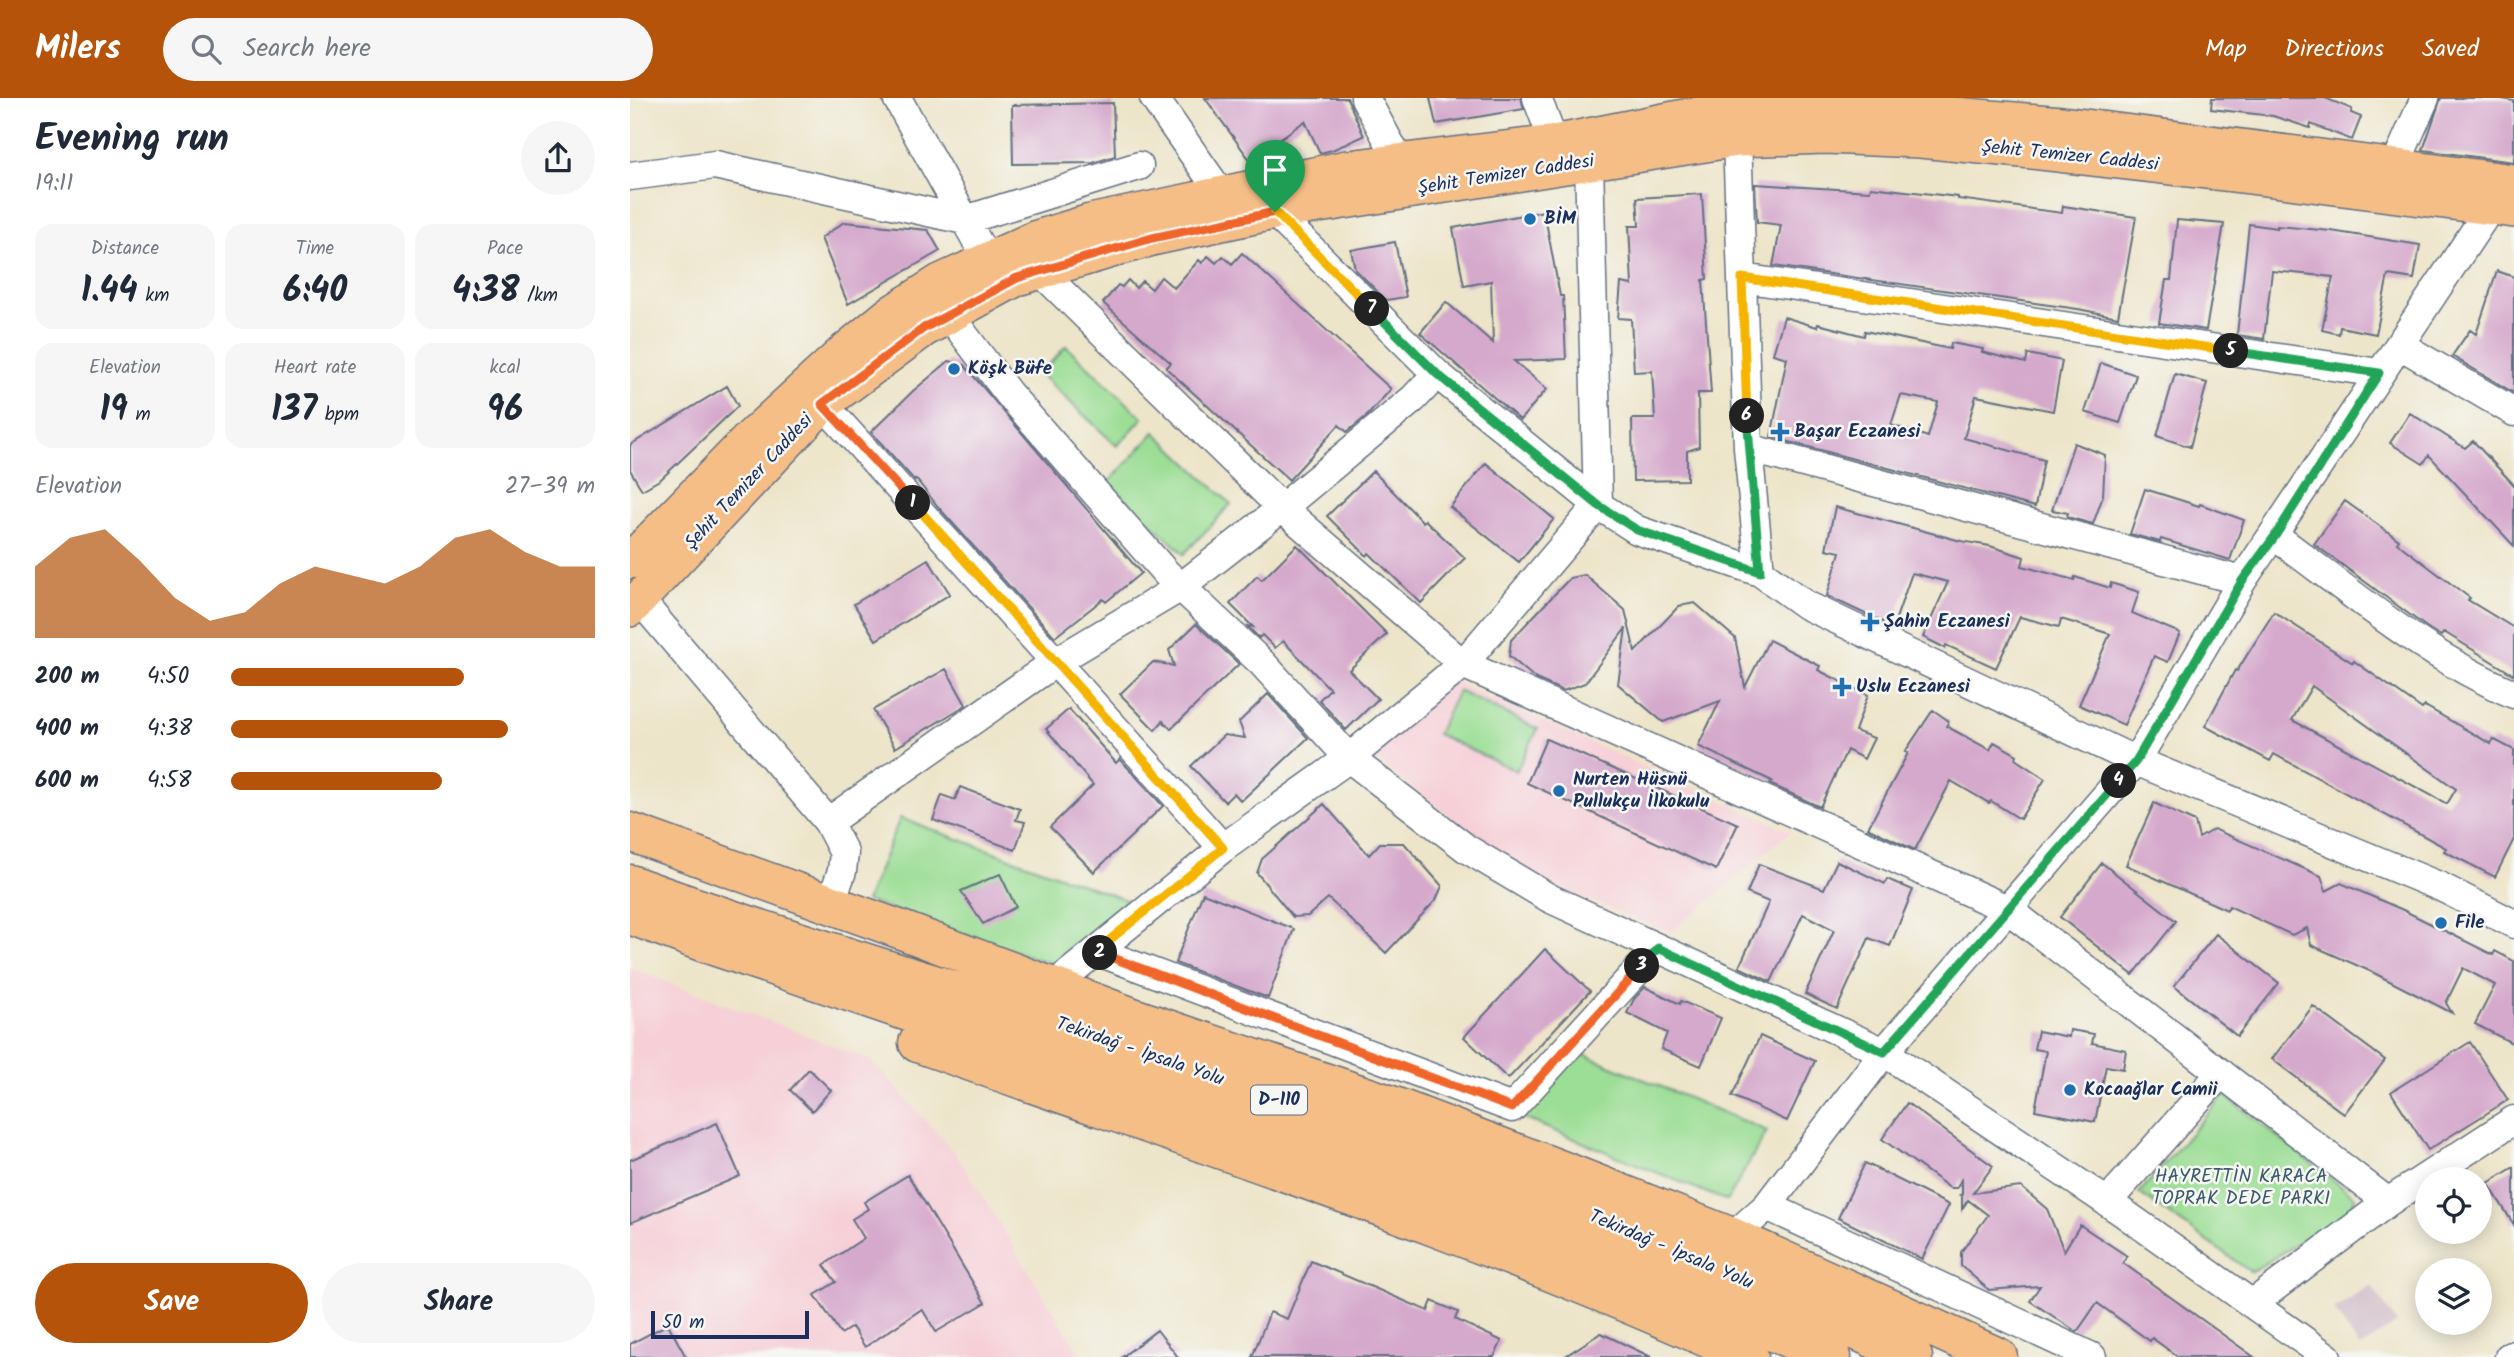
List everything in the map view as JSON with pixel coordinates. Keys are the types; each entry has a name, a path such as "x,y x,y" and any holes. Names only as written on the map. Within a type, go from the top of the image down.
{"highway":[{"path":"630,832 1138,1019 1371,1098 1493,1143 1732,1237 1975,1349 1998,1357"},
{"name":"Tekirdağ - İpsala Yolu","path":"630,884 711,914 1082,1032 1544,1196 1667,1246 1913,1357"},
{"name":"Tekirdağ - İpsala Yolu","path":"630,915 715,947 1401,1180 1530,1228 1832,1357"},
{"path":"630,939 1364,1200 1652,1312 1749,1357"}],"main road":[{"path":"1969,98 2002,109"},
{"name":"Şehit Temizer Caddesi","path":"630,561 750,438 845,351 890,314 940,282 1034,239 1090,222 1347,168 1554,143 1732,110 1764,107 2002,109 2394,168 2506,200"},
{"path":"1825,136 1850,131 1874,107 1882,130 1920,141"},
{"name":"Şehit Temizer Caddesi","path":"635,604 822,404 924,328 1017,278 1152,238 1275,212 1589,163 1732,110 1825,136 1920,141 2506,200"}],"street":[{"path":"897,98 987,259"},
{"path":"1154,98 1222,195"},
{"path":"1366,98 1400,162"},
{"path":"1537,98 1554,143"},
{"path":"2394,168 2425,98"},
{"path":"1732,110 1748,448 1760,572"},
{"path":"1052,987 1223,848 1349,758 1463,664 1598,505 1589,163"},
{"path":"630,176 715,165 965,220 1139,166"},
{"path":"1732,1237 1767,1206 1884,1052 2136,761 2242,581 2275,536 2379,373 2506,200"},
{"path":"1275,212 1437,374 1598,505 1637,530 1760,572 1805,605 2136,761 2441,887 2514,923"},
{"path":"1041,272 1282,509 1463,664 2009,910 2388,1202"},
{"path":"1742,278 2379,373"},
{"path":"949,315 1009,393 1166,573 1262,663 1349,758 1467,849 1549,898 1884,1052 2108,1202 2327,1357"},
{"path":"2400,345 2514,412"},
{"path":"828,822 1057,661 1181,587 1282,509 1413,399 1437,374"},
{"path":"822,404 1057,661 1223,848"},
{"path":"1748,448 2242,581"},
{"path":"2275,536 2385,618 2452,662 2514,694"},
{"path":"635,604 828,822 844,853 842,870 830,905"},
{"path":"1493,1143 1512,1108 1658,948"},
{"path":"1096,951 1512,1108"},
{"path":"2108,1202 2221,1073"},
{"path":"2252,1304 2388,1202 2514,1120"},
{"path":"1767,1206 2092,1357"},
{"path":"2509,1357 2514,1355"}],"shaded area":[{"name":"Nurten Hüsnü Pullukçu İlkokulu","path":"1453,682 1791,831 1671,933 1528,876 1365,752"},
{"path":"630,970 871,1060 957,1155 1082,1357 630,1357"},
{"path":"2371,1285 2397,1323 2360,1348 2334,1310"}],"green space":[{"path":"1066,346 1143,418 1117,446 1040,374"},
{"path":"1155,432 1231,504 1184,554 1108,483"},
{"path":"1458,691 1538,729 1516,771 1437,734"},
{"path":"900,818 1132,902 1055,965 866,901"},
{"path":"1576,1051 1767,1131 1727,1201 1523,1118"},
{"name":"HAYRETTİN KARACA TOPRAK DEDE PARKI","path":"2224,1095 2355,1197 2351,1210 2251,1272 2139,1193"}],"building":[{"path":"1205,98 1347,98 1364,136 1320,153 1305,121 1250,160"},
{"path":"1430,98 1521,98 1524,109 1436,124"},
{"path":"2212,98 2325,98 2352,109 2351,113 2361,117 2352,140 2311,124 2310,128 2273,116 2211,109"},
{"path":"2441,98 2496,98 2514,101 2514,162 2423,150"},
{"path":"1113,103 1115,156 1093,163 1013,164 1012,105"},
{"path":"1755,184 1870,191 1871,187 2062,213 2063,206 2136,217 2118,317 1773,266 1781,225 1757,222"},
{"path":"1702,194 1707,279 1703,280 1711,393 1698,393 1699,447 1687,451 1687,480 1633,481 1632,419 1655,419 1652,371 1634,372 1631,319 1618,318 1621,283 1632,285 1629,226 1639,226 1637,198"},
{"path":"1544,211 1560,296 1563,296 1566,359 1514,361 1547,389 1520,420 1420,333 1446,302 1493,343 1491,281 1464,286 1453,228"},
{"path":"2177,220 2224,224 2206,330 2159,323 2166,280 2171,280"},
{"path":"844,222 928,230 940,251 848,304 821,238"},
{"path":"2249,224 2331,231 2420,245 2414,279 2388,275 2376,334 2340,327 2339,334 2322,330 2333,277 2272,271 2264,339 2237,335"},
{"path":"1395,242 1406,297 1386,300 1355,269 1351,250"},
{"path":"1242,253 1391,389 1368,415 1347,432 1339,425 1289,480 1166,368 1171,363 1103,303 1118,285 1122,287 1128,280 1136,288 1142,281 1152,289 1161,277 1174,288 1199,260 1202,263 1208,256 1216,263 1223,256 1232,264"},
{"path":"2497,271 2514,277 2514,393 2452,356 2470,330 2476,334"},
{"path":"1784,317 1817,327 1818,324 1864,336 1865,331 1950,349 1951,343 1983,349 1982,352 2026,363 2028,354 2062,361 2053,411 1976,396 1964,438 2044,460 2035,507 1771,437 1787,358 1773,354","holes":["1901,395 1938,402 1928,437 1891,425"]},
{"path":"949,361 964,365 1141,573 1106,602 1103,599 1055,637 871,432"},
{"path":"2101,363 2136,375 2120,423 2085,412"},
{"path":"2175,374 2207,383 2190,447 2157,436"},
{"path":"727,386 738,406 661,479 642,490 630,470 630,445"},
{"path":"2410,413 2465,448 2473,441 2514,485 2514,546 2429,455 2423,464 2390,443"},
{"path":"2074,443 2105,455 2103,496 2093,524 2067,517 2068,513 2052,510"},
{"path":"1486,463 1554,519 1519,562 1450,507"},
{"path":"1373,471 1423,522 1425,520 1465,558 1421,603 1369,553 1367,556 1327,516"},
{"path":"2145,489 2199,506 2200,504 2244,520 2230,560 2161,539 2160,542 2130,534"},
{"path":"2345,501 2399,540 2397,543 2470,598 2468,600 2514,628 2514,675 2444,632 2441,636 2429,629 2314,544"},
{"path":"1835,507 1961,541 1990,546 2024,557 2022,566 2074,580 2075,577 2110,588 2111,583 2139,592 2132,613 2180,633 2168,662 2154,656 2124,725 2079,705 2110,634 2061,619 2059,627 2020,617 1996,668 1923,637 1948,582 1912,573 1893,627 1827,596 1840,552 1826,549"},
{"path":"1297,545 1387,634 1349,670 1378,699 1346,730 1319,700 1330,689 1283,641 1275,648 1262,635 1259,638 1247,626 1253,627 1230,604 1257,576 1262,580"},
{"path":"928,559 950,594 876,640 854,604"},
{"path":"1585,575 1625,610 1635,652 1679,606 1695,603 1735,638 1745,687 1769,640 1820,666 1818,670 1868,695 1855,731 1874,738 1864,759 1847,750 1820,807 1698,746 1720,701 1663,722 1618,684 1626,628 1585,683 1563,691 1536,679 1509,656 1511,640 1570,578"},
{"path":"2274,612 2353,663 2354,661 2422,709 2425,706 2491,744 2493,739 2514,750 2514,839 2495,877 2274,754 2270,761 2205,726 2235,670 2237,671","holes":["2312,686 2456,789 2447,804 2292,720"]},
{"path":"1196,624 1239,664 1171,729 1163,721 1155,730 1120,694 1153,662 1174,666 1169,650"},
{"path":"946,669 966,705 895,748 873,710"},
{"path":"1268,694 1308,738 1241,801 1234,793 1225,802 1191,766 1224,735 1245,738 1239,722"},
{"path":"1069,709 1116,763 1120,759 1163,806 1094,872 1050,827 1093,785 1046,729"},
{"path":"1933,710 1949,721 1946,726 1990,750 1994,742 2017,755 2015,759 2045,779 2020,819 1951,781 1915,850 1868,828 1908,753 1905,752"},
{"path":"1546,739 1738,824 1716,870 1527,783"},
{"path":"960,787 1020,809 1016,820 1025,822 1015,850 933,820 942,795 955,800"},
{"path":"2154,803 2195,822 2199,838 2214,829 2321,876 2326,891 2341,883 2403,910 2493,955 2495,951 2514,961 2514,1044 2475,1024 2495,985 2463,968 2446,1003 2452,1013 2372,972 2311,945 2307,928 2292,935 2229,906 2227,910 2126,865"},
{"path":"1324,804 1369,855 1380,843 1404,843 1442,886 1436,900 1386,953 1328,898 1308,916 1293,917 1257,873 1262,859"},
{"path":"1837,861 1885,884 1887,879 1913,890 1890,946 1869,938 1837,1009 1805,994 1834,930 1803,914 1771,982 1739,967 1769,902 1747,893 1759,864 1824,889"},
{"path":"2102,863 2176,921 2133,975 2060,917"},
{"path":"1000,874 1016,907 983,924 961,891"},
{"path":"1203,893 1294,929 1268,998 1175,963"},
{"path":"2216,934 2279,983 2237,1036 2174,986"},
{"path":"1545,949 1590,991 1508,1079 1464,1037"},
{"path":"1645,987 1680,1004 1681,1001 1721,1018 1701,1066 1661,1049 1667,1033 1627,1013 1634,999"},
{"path":"2313,1006 2385,1060 2344,1114 2272,1059"},
{"name":"Kocaağlar Camii","path":"2070,1030 2094,1034 2092,1043 2126,1050 2123,1069 2106,1066 2095,1122 2035,1110 2046,1051 2034,1049 2038,1031 2069,1037"},
{"path":"1760,1036 1815,1061 1787,1121 1732,1096"},
{"path":"2470,1042 2508,1100 2428,1150 2391,1092"},
{"path":"809,1069 831,1090 812,1111 790,1090"},
{"path":"1907,1103 1993,1166 1973,1193 2021,1187 2047,1209 2064,1251 2080,1225 2127,1256 2123,1263 2254,1357 2178,1357 2152,1338 2150,1341 2097,1303 2077,1332 2030,1301 2040,1286 1989,1290 1961,1266 1961,1252 1988,1215 1968,1200 1962,1209 1962,1178 1957,1188 1950,1188 1882,1139"},
{"path":"717,1123 740,1176 630,1223 630,1160"},
{"path":"1865,1163 1949,1205 1922,1259 1838,1218"},
{"path":"2514,1167 2514,1225 2492,1189 2492,1181"},
{"path":"908,1175 985,1303 936,1332 922,1309 865,1347 852,1327 841,1334 815,1295 836,1282 824,1265 864,1238 852,1219 868,1209 864,1202"},
{"path":"1311,1261 1428,1311 1432,1301 1458,1312 1455,1319 1502,1341 1494,1357 1252,1357 1270,1312 1287,1319"},
{"path":"668,1324 686,1357 630,1357 630,1344"},
{"path":"1157,1330 1178,1357 1122,1357"},
{"path":"1601,1333 1651,1357 1564,1357"}],"place":[{"name":"BİM","path":"1530,219"},
{"name":"Köşk Büfe","path":"954,369"},
{"name":"Başar Eczanesi","path":"1780,432"},
{"name":"Şahin Eczanesi","path":"1870,622"},
{"name":"Uslu Eczanesi","path":"1842,687"},
{"name":"Nurten Hüsnü Pullukçu İlkokulu","path":"1559,791"},
{"name":"File","path":"2441,923"},
{"name":"Kocaağlar Camii","path":"2070,1090"}],"route":[{"path":"1275,212 1437,374 1598,505 1637,530 1760,572 1748,448 1742,278 2379,373 2275,536 2242,581 2136,761 1884,1052 1658,948 1512,1108 1096,951 1223,848 1057,661 822,404 924,328 1017,278 1152,238 1275,212"}]}
